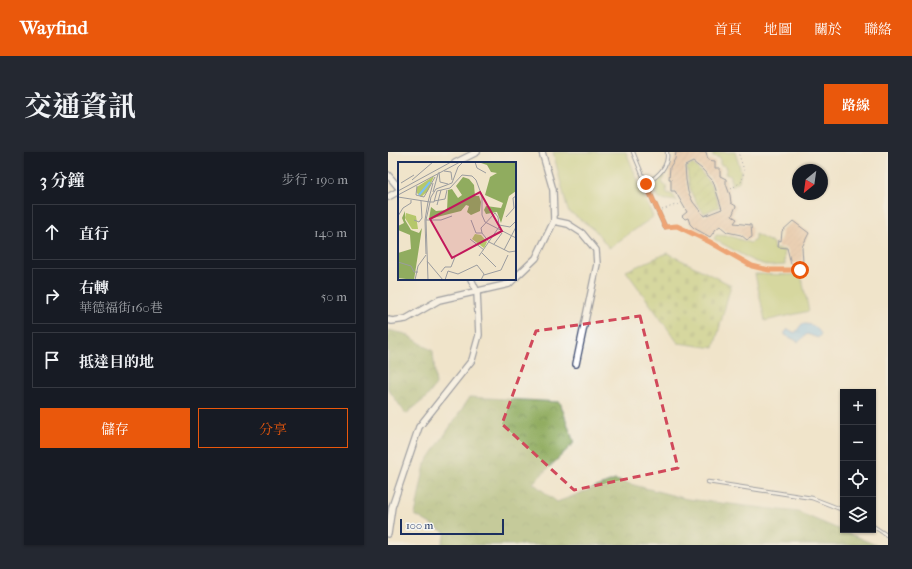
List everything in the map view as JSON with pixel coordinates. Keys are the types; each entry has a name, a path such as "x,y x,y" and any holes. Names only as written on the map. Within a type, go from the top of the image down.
{"street":[{"path":"457,162 477,152"},
{"path":"516,278 536,258 554,221 553,190 542,152"},
{"path":"388,175 398,189"},
{"path":"389,196 398,191"},
{"path":"554,221 568,224 582,233 596,250 597,264 576,364"},
{"path":"388,534 392,507 419,426 472,360 480,334 477,292 471,280"},
{"path":"388,320 406,319 439,300 509,284 514,280"}],"lane":[{"path":"633,152 665,227"},
{"path":"646,184 657,176 664,168 668,161 667,152"},
{"path":"708,482 812,498 840,509"},
{"path":"876,528 888,536"}],"path":[{"path":"731,190 742,181 744,170 738,152"},
{"path":"658,212 678,204"},
{"path":"665,227 677,226 710,242 752,266 769,270 800,270"}],"highlighted area":[{"path":"640,316 678,468 574,490 502,424 536,331"}],"green space":[{"path":"553,152 626,152 653,217 609,248 594,229 568,211"},
{"path":"713,152 735,152 741,171 739,181 731,187 731,176 725,174 727,167 720,164 720,158 713,156"},
{"path":"693,164 710,183 719,207 704,213 696,202 689,186 687,174 687,167"},
{"path":"664,174 662,183 666,186 667,193 673,195 677,201 659,199 652,182"},
{"path":"755,234 773,243 774,249 784,250 785,265 769,266 753,261 714,239 716,235 730,236 750,243 755,240"},
{"path":"667,253 731,285 714,348 678,343 626,271"},
{"path":"755,274 801,275 809,311 765,321"},
{"path":"388,330 406,334 433,351 436,385 426,398 406,414 388,389"},
{"path":"470,397 560,402 574,443 533,483 557,502 615,480 687,499 798,512 840,530 840,533 848,533 876,545 441,545 446,533 415,515 425,464"}],"water":[{"path":"802,324 813,326 821,334 818,338 807,334 799,342 785,335 785,332 788,329 795,333"}],"building":[{"path":"676,152 706,152 708,160 715,161 715,168 720,168 720,176 726,179 731,203 736,206 732,216 737,219 734,223 751,225 752,237 747,240 741,235 727,232 720,226 710,237 694,228 690,224 688,218 685,219 682,216 687,212 675,191 671,191 671,179 669,179 670,167 675,159","holes":["693,162 713,181 722,209 704,216 693,202 688,192 685,166"]},
{"path":"793,221 809,233 802,247 803,262 791,264 787,248 778,247 779,240 781,241 782,231"}],"route":[{"path":"646,184 665,227 677,226 731,253 752,266 769,270 800,270"}]}
